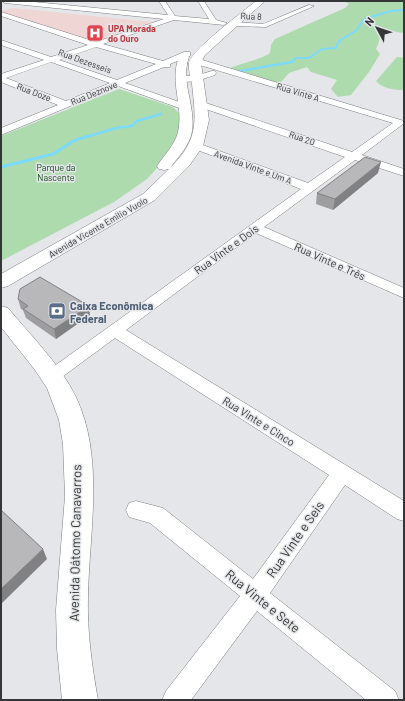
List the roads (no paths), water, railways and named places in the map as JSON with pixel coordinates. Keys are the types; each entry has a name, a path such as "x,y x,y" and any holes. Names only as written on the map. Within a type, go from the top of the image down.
{"main road":[{"path":"186,65 200,53 224,23 250,1"},
{"path":"224,23 260,1"},
{"name":"Avenida Vicente Emilio Vuolo","path":"1,282 149,197 184,163 196,146 200,136 202,120 196,78 186,65"},
{"name":"Avenida Vicente Emilio Vuolo","path":"1,269 124,200 152,179 178,147 185,132 186,65"},
{"name":"Avenida Oátomo Canavarros","path":"1,313 52,376 64,399 74,424 79,480 72,599 76,671 80,700"}],"street":[{"name":"Rua 8","path":"5,1 65,4 125,10 173,18 264,26 311,6"},
{"path":"1,78 173,18 162,1"},
{"path":"201,1 224,23"},
{"path":"1,8 22,2"},
{"name":"Rua Vinte A","path":"1,14 97,45 164,64 221,69 400,122"},
{"name":"Rua Dezesseis","path":"1,42 185,107"},
{"name":"Rua Deznove","path":"3,130 164,64 186,65"},
{"path":"196,78 221,69"},
{"name":"Rua Doze","path":"1,78 67,104"},
{"name":"Rua 20","path":"200,104 404,173"},
{"name":"Rua Vinte e Dois","path":"52,376 400,122"},
{"name":"Avenida Vinte e Um A","path":"196,146 310,188"},
{"name":"Rua Vinte e Três","path":"255,228 404,293"},
{"name":"Rua Vinte e Cinco","path":"114,330 404,512"},
{"name":"Rua Vinte e Seis","path":"174,700 256,595 342,473"},
{"name":"Rua Vinte e Sete","path":"136,510 156,515 386,700"}],"waterway":[{"path":"240,71 292,62 296,58 309,58 322,49 336,48 339,41 357,30 364,19 391,11 404,10"},
{"path":"86,137 116,128 132,126 137,121 161,114"},
{"path":"1,167 53,154 75,140 89,136"}],"place":[{"name":"UPA Morada do Ouro","path":"95,33"},
{"name":"Caixa Econômica Federal","path":"57,311"}],"park label":[{"name":"Parque da Nascente","path":"56,172"}]}
